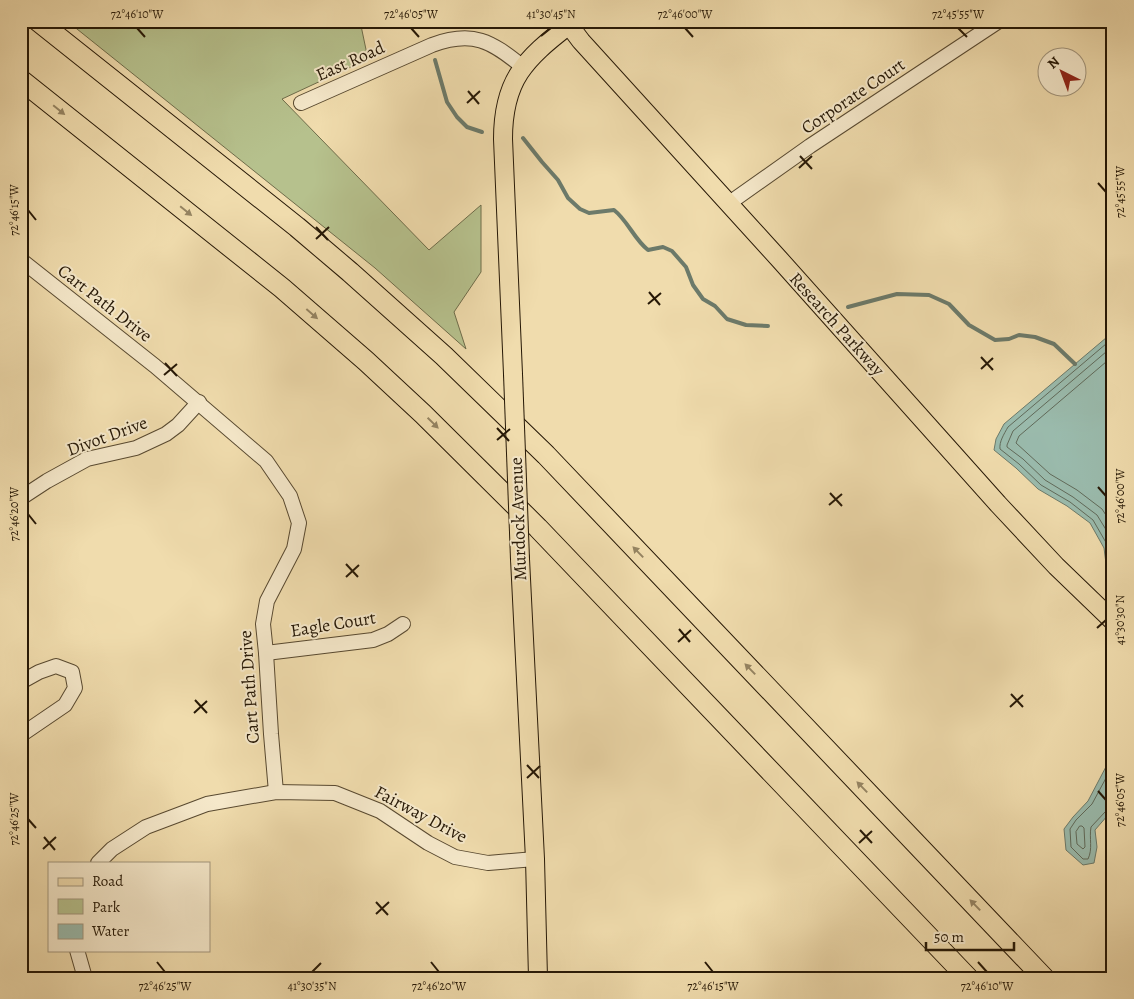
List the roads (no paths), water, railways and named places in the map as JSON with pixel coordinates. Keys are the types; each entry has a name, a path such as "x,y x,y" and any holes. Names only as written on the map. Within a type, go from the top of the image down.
{"highway":[{"path":"38,21 323,249 483,394 559,470 1044,978"},
{"path":"21,80 282,288 366,361 423,414 538,528 968,978"}],"main road":[{"name":"Research Parkway","path":"568,23 581,42 780,260 998,504 1056,566 1113,621"},
{"name":"Murdock Avenue","path":"538,978 535,859 520,558 503,128 508,97 523,67 568,23"}],"street":[{"name":"Corporate Court","path":"728,204 810,146 999,21"},
{"name":"East Road","path":"301,103 432,45 452,39 470,38 487,42 503,51 523,67"},
{"name":"Cart Path Drive","path":"24,266 199,402 266,461 290,496 299,523 294,549 267,601 263,624 276,792"},
{"name":"Divot Drive","path":"21,498 87,459 136,448 166,434 178,425 199,402"},
{"name":"Eagle Court","path":"266,653 373,640 388,634 403,624"},
{"path":"21,682 39,672 56,666 72,672 75,688 65,705 21,735"},
{"name":"Fairway Drive","path":"99,862 112,849 146,827 207,804 276,792 335,793 380,811 428,843 455,857 488,863 535,859"},
{"path":"78,952 85,978"}],"water":[{"path":"1113,332 1113,591 1109,587 1104,548 1090,523 1067,506 1038,489 994,450 996,439 1004,424"},
{"path":"1113,741 1113,814 1108,815 1095,830 1097,847 1094,863 1083,865 1066,850 1064,829 1088,801 1109,761"}],"waterway":[{"path":"421,21 423,27"},
{"path":"435,60 447,102 457,117 467,127 482,132"},
{"path":"523,138 558,180 568,198 580,209 589,213 614,210 648,250 663,247 672,251 686,267 693,285 703,299 715,306 727,319 746,325 768,326"},
{"path":"848,307 897,294 929,295 949,304 969,325 995,340 1009,339 1019,335 1035,337 1054,344 1075,364"}]}
